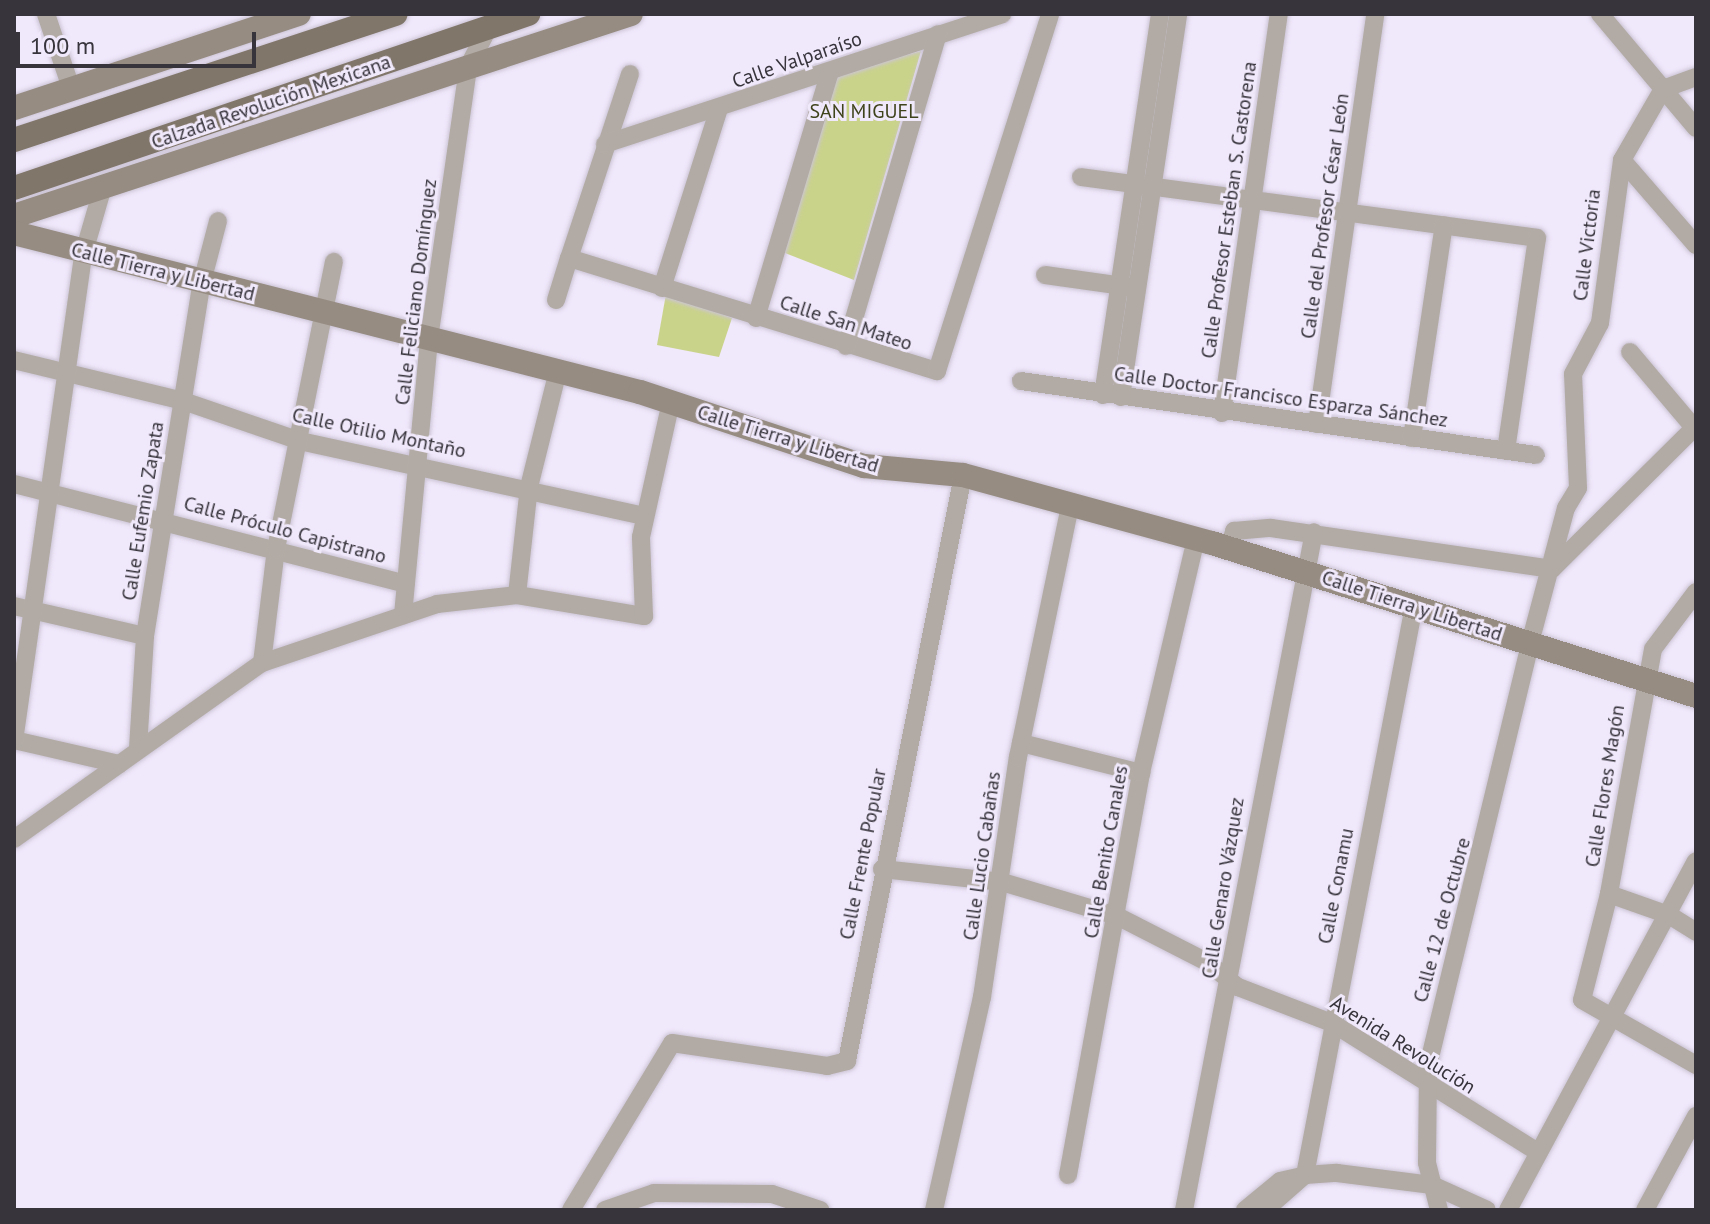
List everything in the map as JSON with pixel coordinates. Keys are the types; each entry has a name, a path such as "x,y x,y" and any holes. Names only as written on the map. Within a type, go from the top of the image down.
{"main road":[{"path":"14,140 396,14"},
{"name":"Calzada Revolución Mexicana","path":"14,188 528,14"}],"street":[{"path":"46,14 72,91"},
{"path":"14,108 299,14"},
{"path":"14,216 102,190 631,14"},
{"name":"Calle Valparaíso","path":"605,144 718,111 1002,14"},
{"name":"Calle San Mateo","path":"569,258 928,372 943,365 1050,14"},
{"path":"1112,396 1142,185 1160,14"},
{"path":"1142,185 1178,14"},
{"name":"Calle Profesor Esteban S. Castorena","path":"1222,413 1279,14"},
{"name":"Calle del Profesor César León","path":"1317,424 1375,14"},
{"path":"1600,14 1696,128"},
{"name":"Calle Feliciano Domínguez","path":"403,615 429,339 468,67 489,27"},
{"path":"846,346 938,34"},
{"path":"756,318 830,72"},
{"path":"556,300 630,74"},
{"path":"1663,89 1696,77"},
{"name":"Calle Victoria","path":"1530,643 1582,470 1573,374 1600,323 1622,160 1663,89"},
{"path":"662,288 718,111"},
{"path":"1622,160 1696,245"},
{"path":"1081,177 1537,238 1506,451"},
{"path":"102,190 84,252 46,492 21,608 14,740 119,764"},
{"name":"Calle Eufemio Zapata","path":"138,748 145,636 202,282 218,221"},
{"path":"1412,438 1444,225"},
{"name":"Calle Tierra y Libertad","path":"14,233 558,371 671,402 864,466 963,475 1070,507 1196,539 1696,696"},
{"path":"262,663 276,549 300,441 320,311 334,262"},
{"path":"1045,275 1128,287"},
{"path":"1229,549 1234,531 1314,532 1552,569 1695,429 1630,352"},
{"name":"Calle Otilio Montaño","path":"14,360 183,401 300,441 529,487 644,516"},
{"path":"517,595 529,487 558,371"},
{"name":"Calle Doctor Francisco Esparza Sánchez","path":"1021,381 1222,413 1536,455"},
{"path":"14,839 138,748 262,663 437,604 517,595 644,616 644,516 671,402"},
{"name":"Calle Frente Popular","path":"571,1210 667,1046 678,1042 827,1066 847,1061 882,869 963,475"},
{"name":"Calle Próculo Capistrano","path":"14,484 405,584"},
{"name":"Calle Lucio Cabañas","path":"934,1210 1002,882 1021,743 1070,507"},
{"name":"Calle Genaro Vázquez","path":"1184,1210 1197,1119 1231,982 1236,923 1314,532"},
{"name":"Calle Benito Canales","path":"1068,1175 1141,773 1196,539"},
{"name":"Calle Flores Magón","path":"1613,1014 1582,1000 1609,894 1644,679 1664,628 1696,592"},
{"name":"Calle Conamu","path":"1305,1175 1414,606"},
{"path":"21,608 145,636"},
{"name":"Calle 12 de Octubre","path":"1439,1210 1432,1185 1427,1087 1530,643"},
{"path":"1021,743 1141,773"},
{"path":"1508,1210 1696,861"},
{"name":"Avenida Revolución","path":"882,869 1002,882 1117,916 1207,962 1231,982 1332,1023 1427,1087 1538,1152"},
{"path":"1609,894 1669,915 1696,932"},
{"path":"1613,1014 1696,1065"},
{"path":"1645,1210 1696,1116"},
{"path":"1265,1210 1305,1175"},
{"path":"1245,1210 1280,1181 1305,1175 1432,1185 1487,1210"},
{"path":"605,1210 654,1193 772,1194 820,1210"}],"green space":[{"name":"SAN MIGUEL","path":"921,51 854,280 785,253 836,74"},
{"path":"666,294 732,318 719,357 657,345"}]}
